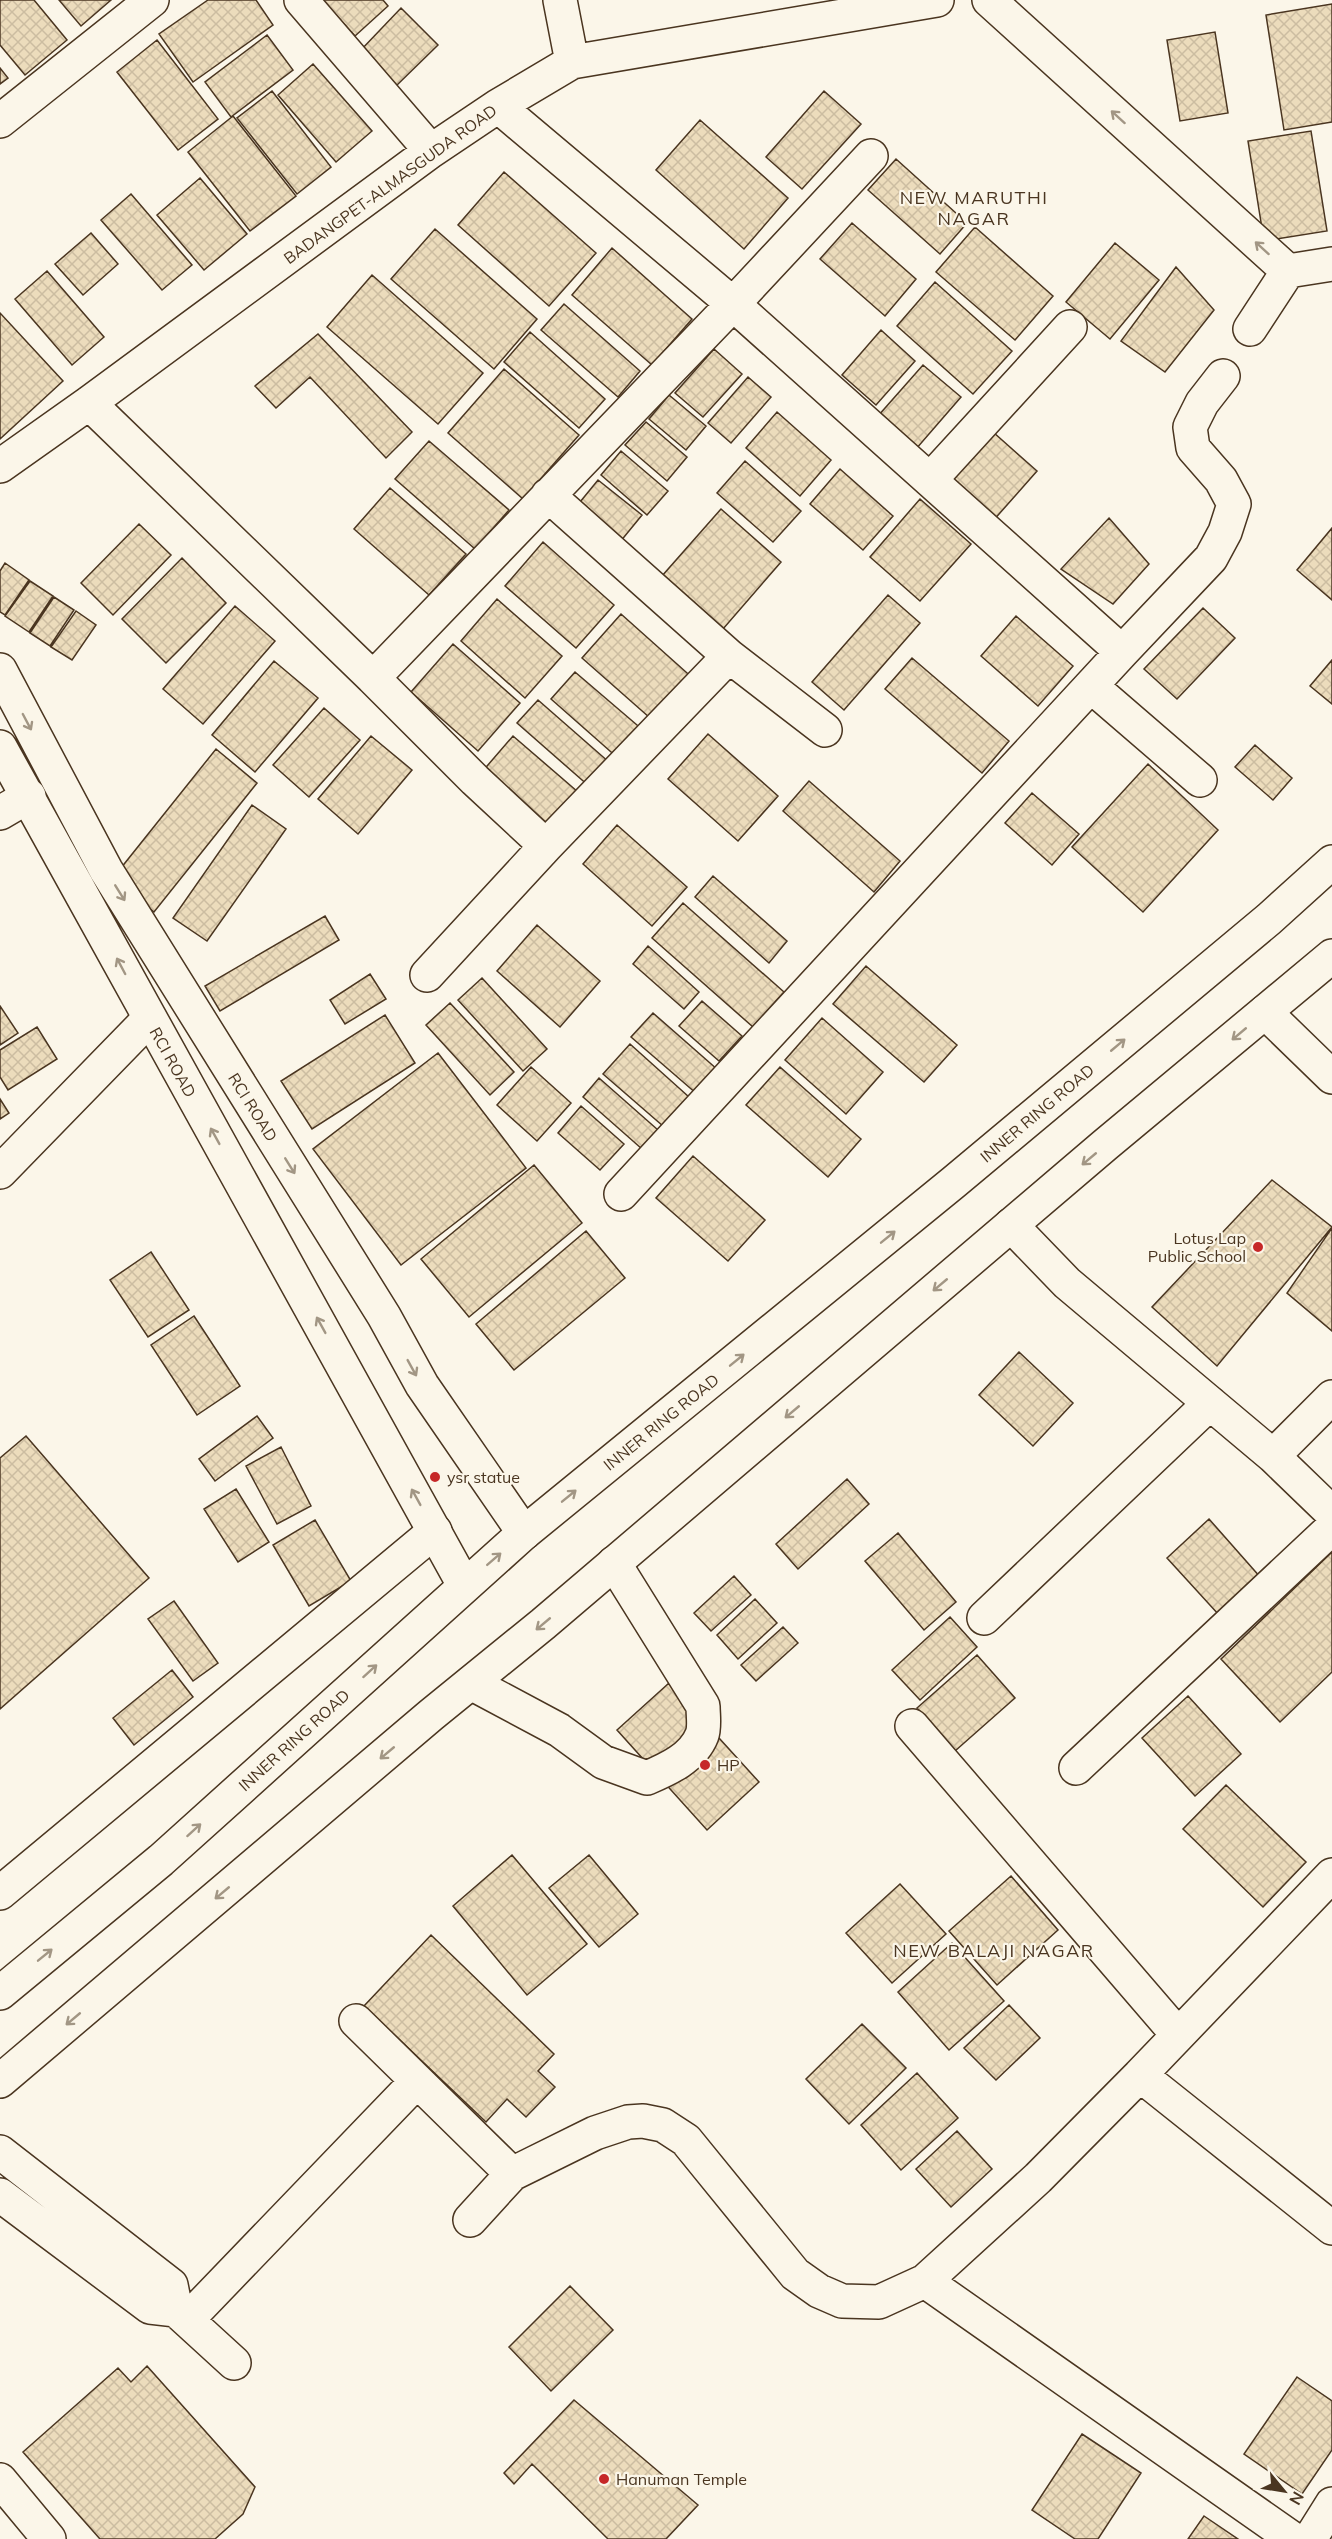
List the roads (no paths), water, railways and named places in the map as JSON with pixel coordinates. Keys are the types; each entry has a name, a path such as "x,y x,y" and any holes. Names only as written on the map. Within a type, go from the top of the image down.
{"main road":[{"path":"0,122 152,0"},
{"path":"301,0 431,151"},
{"path":"560,0 572,62"},
{"name":"BADANGPET-ALMASGUDA ROAD","path":"0,466 431,151 498,106 572,62 937,0"},
{"path":"989,0 1288,271"},
{"path":"498,106 733,304 1122,652"},
{"path":"373,678 733,304 871,156"},
{"path":"1250,329 1288,271 1332,264"},
{"path":"930,480 1070,327"},
{"path":"621,1194 1211,558 1225,532 1234,504 1221,480 1193,448 1190,427 1202,403 1223,376"},
{"path":"89,403 475,780 546,846"},
{"path":"548,495 729,656 825,730"},
{"path":"427,975 546,846 729,656"},
{"name":"RCI ROAD","path":"0,670 106,870 384,1316 422,1385 524,1533"},
{"path":"1090,686 1200,780"},
{"name":"RCI ROAD","path":"0,747 435,1531"},
{"path":"0,813 29,796"},
{"name":"INNER RING ROAD","path":"0,1993 161,1860 524,1533 954,1182 1269,919 1332,862"},
{"path":"0,2082 1332,956"},
{"path":"1264,1012 1332,1077"},
{"path":"0,1172 149,1019"},
{"path":"1011,1225 1067,1283 1273,1456 1332,1513"},
{"path":"1273,1456 1332,1397"},
{"path":"984,1618 1210,1403"},
{"path":"1076,1768 1332,1528"},
{"path":"0,1893 435,1531 464,1585"},
{"path":"471,1683 559,1730 603,1762 647,1778 669,1769 692,1752 703,1733 703,1706 614,1563"},
{"path":"912,1726 1178,2035"},
{"path":"470,2220 512,2174 595,2133 635,2122 663,2125 686,2140 795,2274 819,2291 842,2301 879,2302 925,2281 1038,2178 1332,1875"},
{"path":"356,2021 512,2174"},
{"path":"1140,2075 1332,2228"},
{"path":"181,2315 417,2081"},
{"path":"0,2152 171,2285 181,2315"},
{"path":"0,2194 150,2307 181,2315 234,2363"},
{"path":"925,2281 1293,2539"},
{"path":"0,2480 48,2539"},
{"path":"1310,2539 1332,2504"}],"place":[{"name":"Lotus Lap Public School","path":"1258,1247"},
{"name":"ysr statue","path":"435,1477"},
{"name":"HP","path":"705,1765"},
{"name":"Hanuman Temple","path":"604,2479"}],"district":[{"name":"NEW MARUTHI NAGAR","path":"974,208"},
{"name":"NEW BALAJI NAGAR","path":"994,1951"}]}
